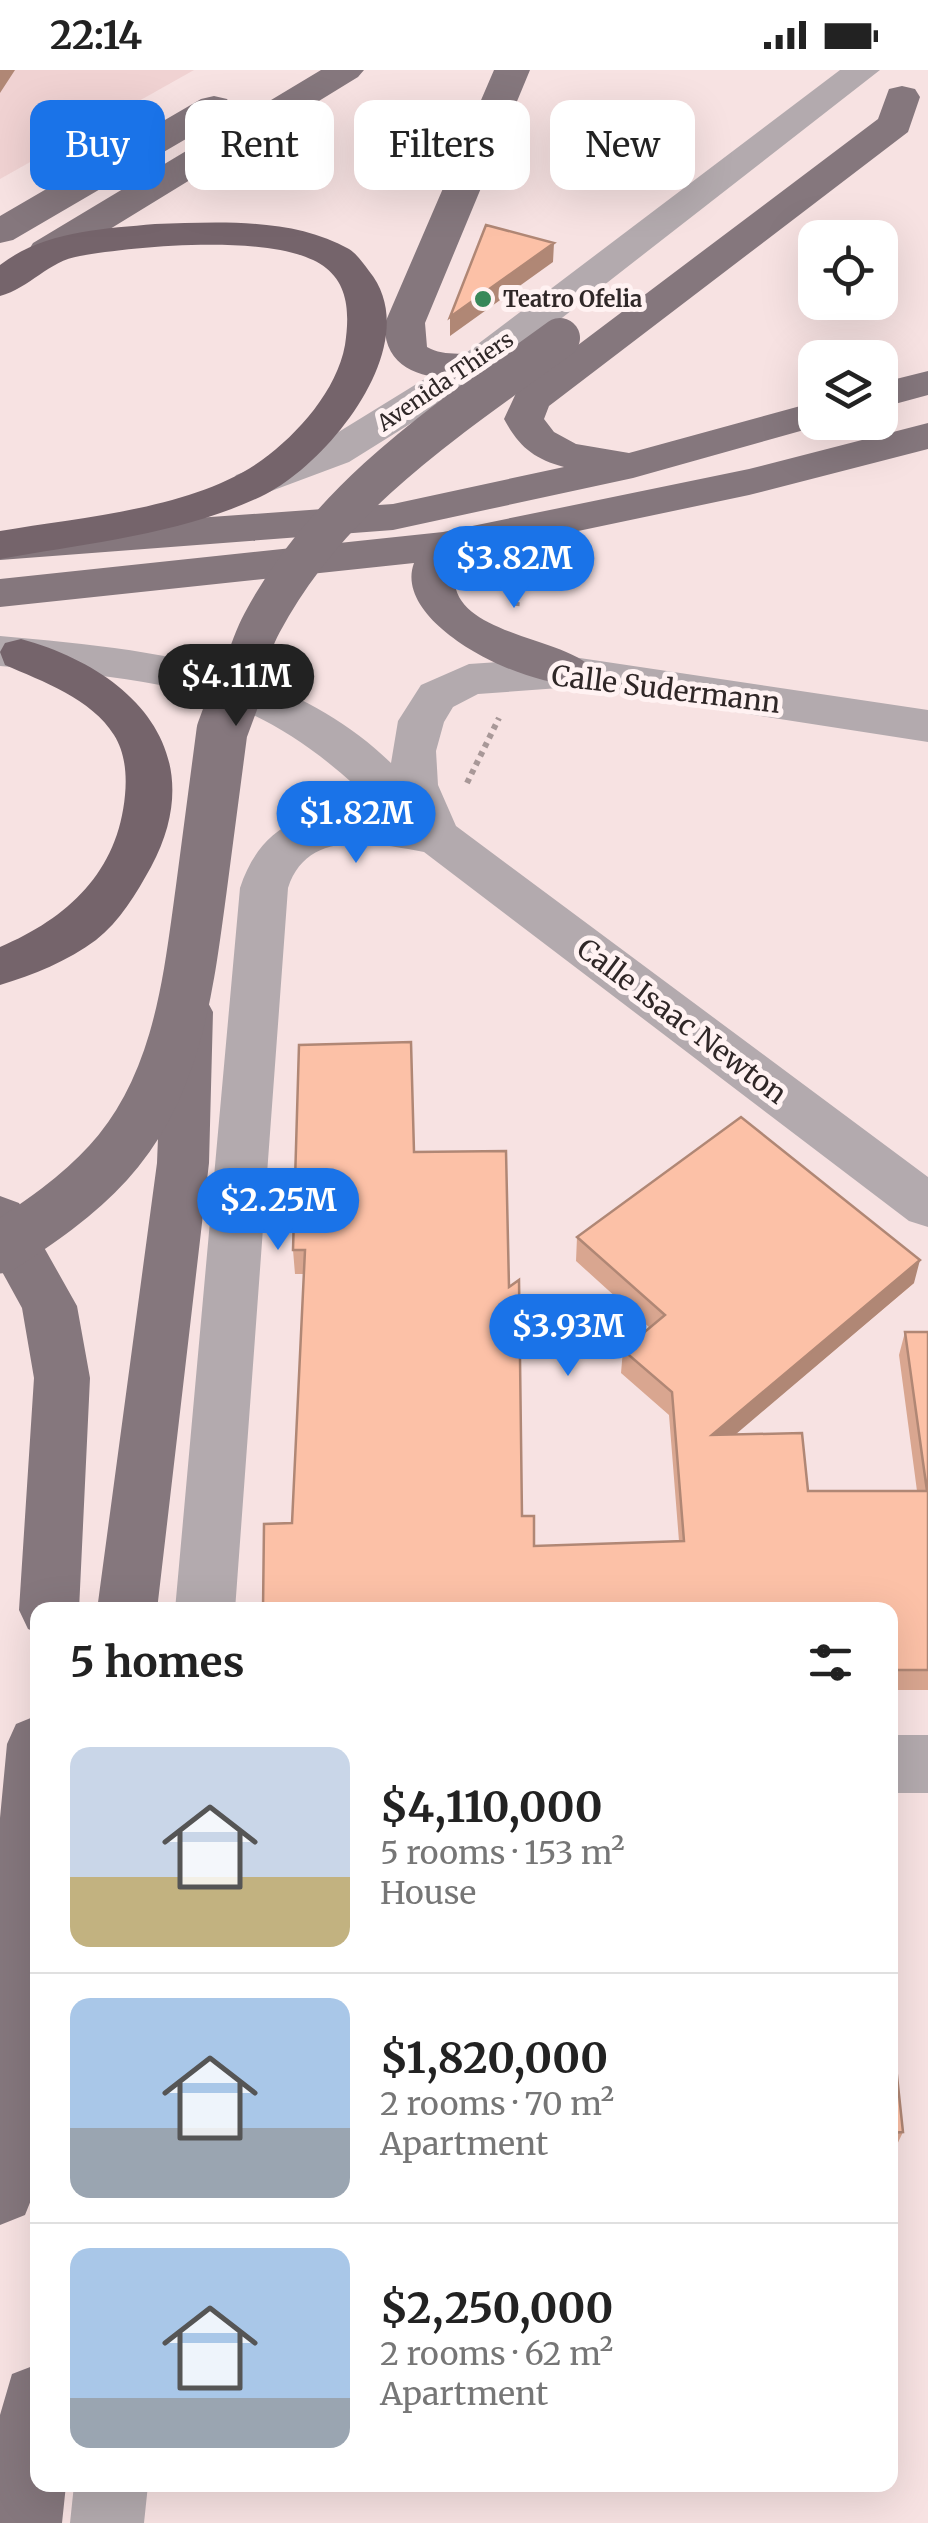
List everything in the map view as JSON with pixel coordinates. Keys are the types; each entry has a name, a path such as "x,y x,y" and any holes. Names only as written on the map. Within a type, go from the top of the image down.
{"highway":[{"path":"0,284 47,251 155,236 265,237 338,258 350,270 366,299 367,318 364,348 351,384 328,422 280,467 251,484 180,508 0,546"},
{"path":"10,652 79,682 126,720 138,736 149,778 143,823 113,890 85,922 14,961"}],"main road":[{"path":"47,251 346,70"},
{"path":"476,365 424,363 408,354 402,341 512,70"},
{"path":"0,202 236,80"},
{"path":"0,232 236,80"},
{"path":"129,1602 183,1164 188,990 222,732 261,624 335,516 423,436 863,113 915,87"},
{"path":"632,465 559,455 532,437 524,419 531,400 895,124 915,87"},
{"path":"898,391 928,383"},
{"path":"0,546 393,516 632,465 798,419"},
{"path":"0,594 443,546 749,482 928,436"},
{"path":"443,546 432,575 438,599 470,632 515,663"},
{"path":"0,1248 66,1202 126,1142 168,1065 188,990"},
{"path":"0,1218 49,1306 62,1378 49,1602"},
{"path":"0,2190 30,1838"},
{"path":"25,2523 30,2476"}],"street":[{"name":"Avenida Thiers","path":"251,484 334,453 476,365 862,70"},
{"name":"Calle Isaac Newton","path":"10,652 136,664 203,678 261,697 340,744 436,836 928,1206"},
{"name":"Calle Sudermann","path":"436,836 415,785 413,752 421,721 437,696 469,679 515,663 928,726"},
{"path":"205,1602 264,888 275,860 297,838 335,828 373,826 436,836"},
{"path":"898,1764 928,1764"},
{"path":"107,2523 110,2492"}],"path":[{"path":"436,836 489,744 515,663 520,530"}],"shaded area":[{"path":"0,70 194,70 141,100 30,100 30,162 0,179"}],"building":[{"path":"486,225 554,243 450,317"},
{"path":"411,1042 414,1152 506,1151 509,1287 519,1280 522,1516 534,1516 534,1546 684,1541 672,1392 623,1350 665,1315 577,1237 741,1117 920,1260 712,1435 802,1433 808,1491 927,1491 905,1332 928,1332 928,1670 898,1670 898,1602 263,1602 264,1524 292,1523 305,1250 293,1250 299,1045"},
{"path":"898,2085 903,2132 898,2132"}],"place":[{"name":"Teatro Ofelia","path":"483,299"}]}
